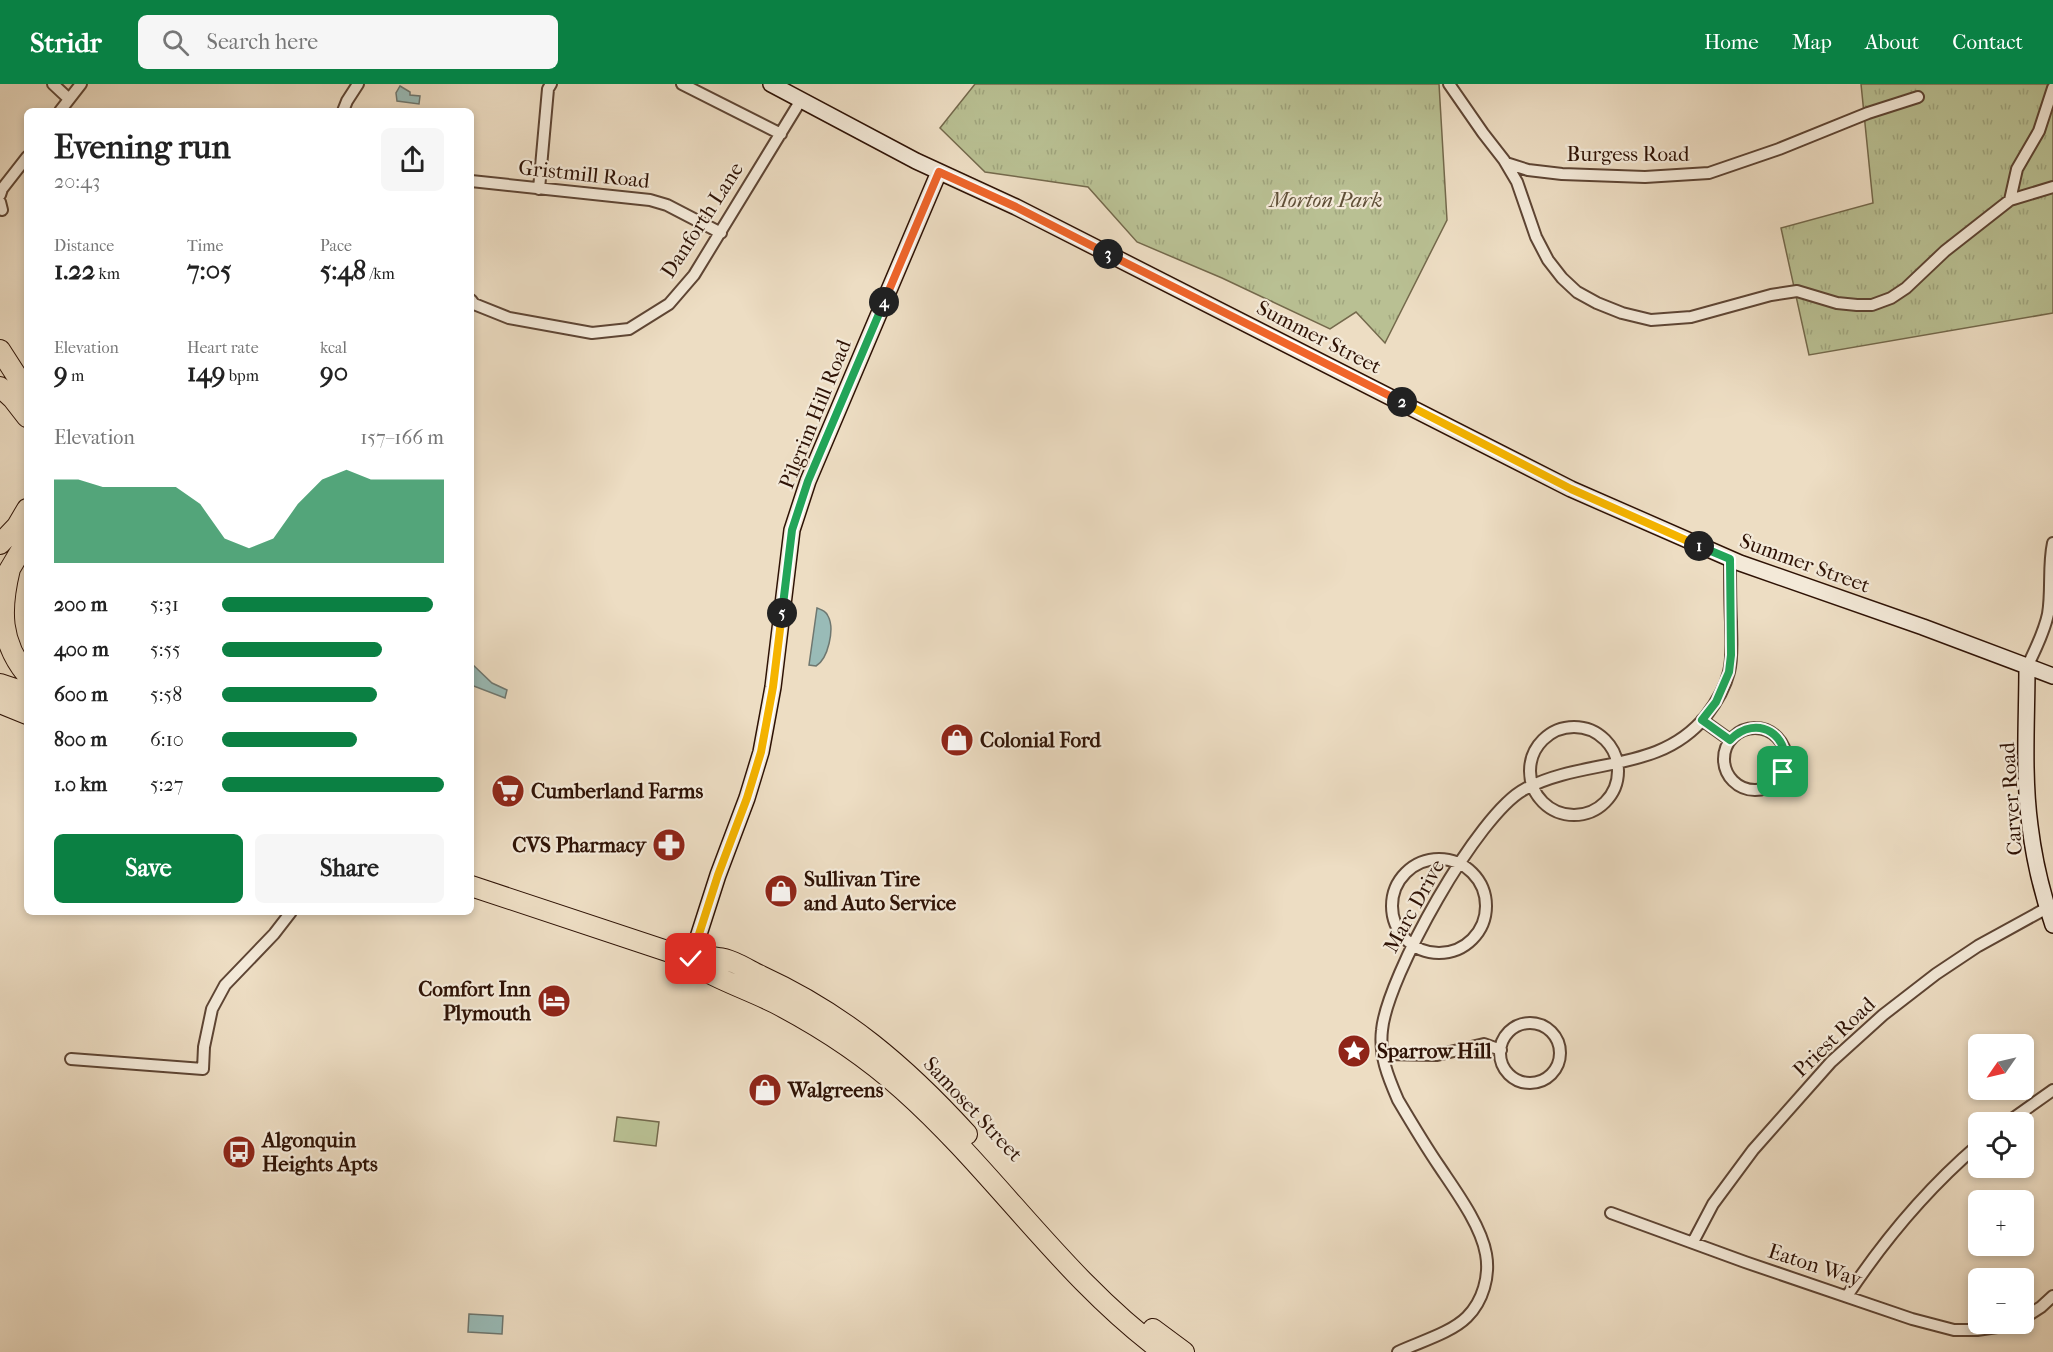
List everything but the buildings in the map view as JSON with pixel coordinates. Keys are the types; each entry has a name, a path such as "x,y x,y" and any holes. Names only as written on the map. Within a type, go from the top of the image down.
{"highway":[{"path":"0,350 24,387"},
{"path":"0,387 24,413"},
{"path":"0,544 24,514"},
{"path":"24,545 5,578 3,608 4,629 11,651 24,670"},
{"path":"0,684 24,692"},
{"path":"0,703 24,713"},
{"name":"Samoset Street","path":"474,887 691,959 712,975 768,999 840,1041 885,1074 942,1128 1087,1285 1120,1317 1163,1352"},
{"name":"Samoset Street","path":"691,959 719,958 750,971 818,1005 867,1039 935,1101 1100,1281 1138,1317 1185,1352"}],"main road":[{"name":"Summer Street","path":"771,84 939,172 1025,212 1571,489 1730,559 2053,676"},
{"name":"Pilgrim Hill Road","path":"691,959 761,752 773,687 792,530 808,481 939,172"},
{"name":"Carver Road","path":"2027,667 2029,823 2037,866 2053,925"}],"street":[{"path":"53,84 69,99"},
{"path":"62,108 81,84"},
{"path":"345,108 358,84"},
{"path":"682,84 781,134"},
{"path":"1449,84 1482,133 1506,163 1517,182 1536,237 1548,260 1562,278 1577,291 1597,303 1622,313 1653,320 1691,317 1771,295 1797,291 1837,303 1872,305 1891,298 1906,288 1945,251 2010,200 2053,187"},
{"path":"539,189 546,86"},
{"path":"2010,200 2017,169 2039,131 2053,88"},
{"name":"Burgess Road","path":"1506,163 1528,170 1562,174 1645,177 1709,173 1917,97"},
{"name":"Danforth Lane","path":"474,304 509,318 592,333 629,329 669,304 694,275 801,100"},
{"path":"0,195 2,189 24,161"},
{"name":"Gristmill Road","path":"474,181 650,200 667,205 721,233"},
{"path":"2027,667 2042,635 2048,613 2050,556 2053,543"},
{"name":"Marc Drive","path":"1398,1352 1455,1327 1467,1318 1483,1291 1487,1266 1482,1239 1398,1100 1388,1078 1382,1054 1382,1030 1392,990 1443,890 1498,810 1512,796 1555,776 1634,760 1664,750 1687,735 1702,720 1716,702 1729,672 1731,655 1730,559"},
{"path":"1702,720 1730,740"},
{"path":"1567,727 1587,728 1596,732 1610,745 1618,763 1617,783 1613,792 1607,800 1591,812 1571,815 1551,809 1537,794 1533,785 1530,766 1536,748 1549,734 1567,727"},
{"path":"1756,728 1764,729 1777,737 1785,750 1786,758 1779,779 1761,789 1749,789 1737,785 1728,776 1724,764 1724,751 1730,740 1742,730 1756,728"},
{"path":"1449,860 1460,864 1477,878 1485,898 1486,910 1478,933 1465,945 1448,952 1436,953 1414,945 1398,928 1394,917 1392,905 1398,882 1415,866 1426,861 1449,860"},
{"name":"Priest Road","path":"1693,1242 1713,1204 1753,1150 1831,1062 1883,1015 1936,974 1978,946 2048,908"},
{"path":"71,1059 203,1069 204,1047 212,1009 225,985 274,934 289,915"},
{"path":"1533,1023 1544,1026 1553,1033 1558,1043 1560,1056 1556,1068 1546,1078 1527,1082 1515,1078 1505,1069 1501,1050 1504,1039 1511,1030 1521,1024 1533,1023"},
{"path":"1382,1054 1437,1055 1484,1044 1501,1050"},
{"path":"2022,1112 2053,1090"},
{"path":"1847,1296 1889,1238 1948,1171 1968,1154"},
{"name":"Eaton Way","path":"1611,1213 1756,1266 1912,1319 1954,1330 1968,1330"},
{"path":"2034,1312 2053,1296"}],"green space":[{"name":"Morton Park","path":"975,84 1439,84 1447,220 1385,343 1356,312 1330,329 1222,278 1137,242 1088,187 985,172 940,128"},
{"path":"1861,84 2053,84 2053,313 1809,355 1781,228 1873,203"},
{"path":"617,1117 659,1122 656,1146 614,1141"}],"water":[{"path":"400,86 410,92 410,95 420,96 419,104 397,101 396,93"},
{"path":"817,608 827,614 831,628 827,651 816,666 809,665"},
{"path":"474,666 492,683 507,690 505,698 474,686"},
{"path":"469,1314 503,1316 502,1334 468,1332"}],"place":[{"name":"Colonial Ford","path":"957,740"},
{"name":"Cumberland Farms","path":"508,791"},
{"name":"CVS Pharmacy","path":"669,845"},
{"name":"Sullivan Tire and Auto Service","path":"781,891"},
{"name":"Comfort Inn Plymouth","path":"554,1001"},
{"name":"Sparrow Hill","path":"1354,1051"},
{"name":"Walgreens","path":"765,1090"},
{"name":"Algonquin Heights Apts","path":"239,1152"}],"route":[{"path":"691,959 761,752 773,687 792,530 808,481 939,172 1016,207 1571,489 1730,559 1731,655 1729,672 1716,702 1702,720 1730,740 1735,734 1749,728 1771,732 1785,750 1783,772"}]}
